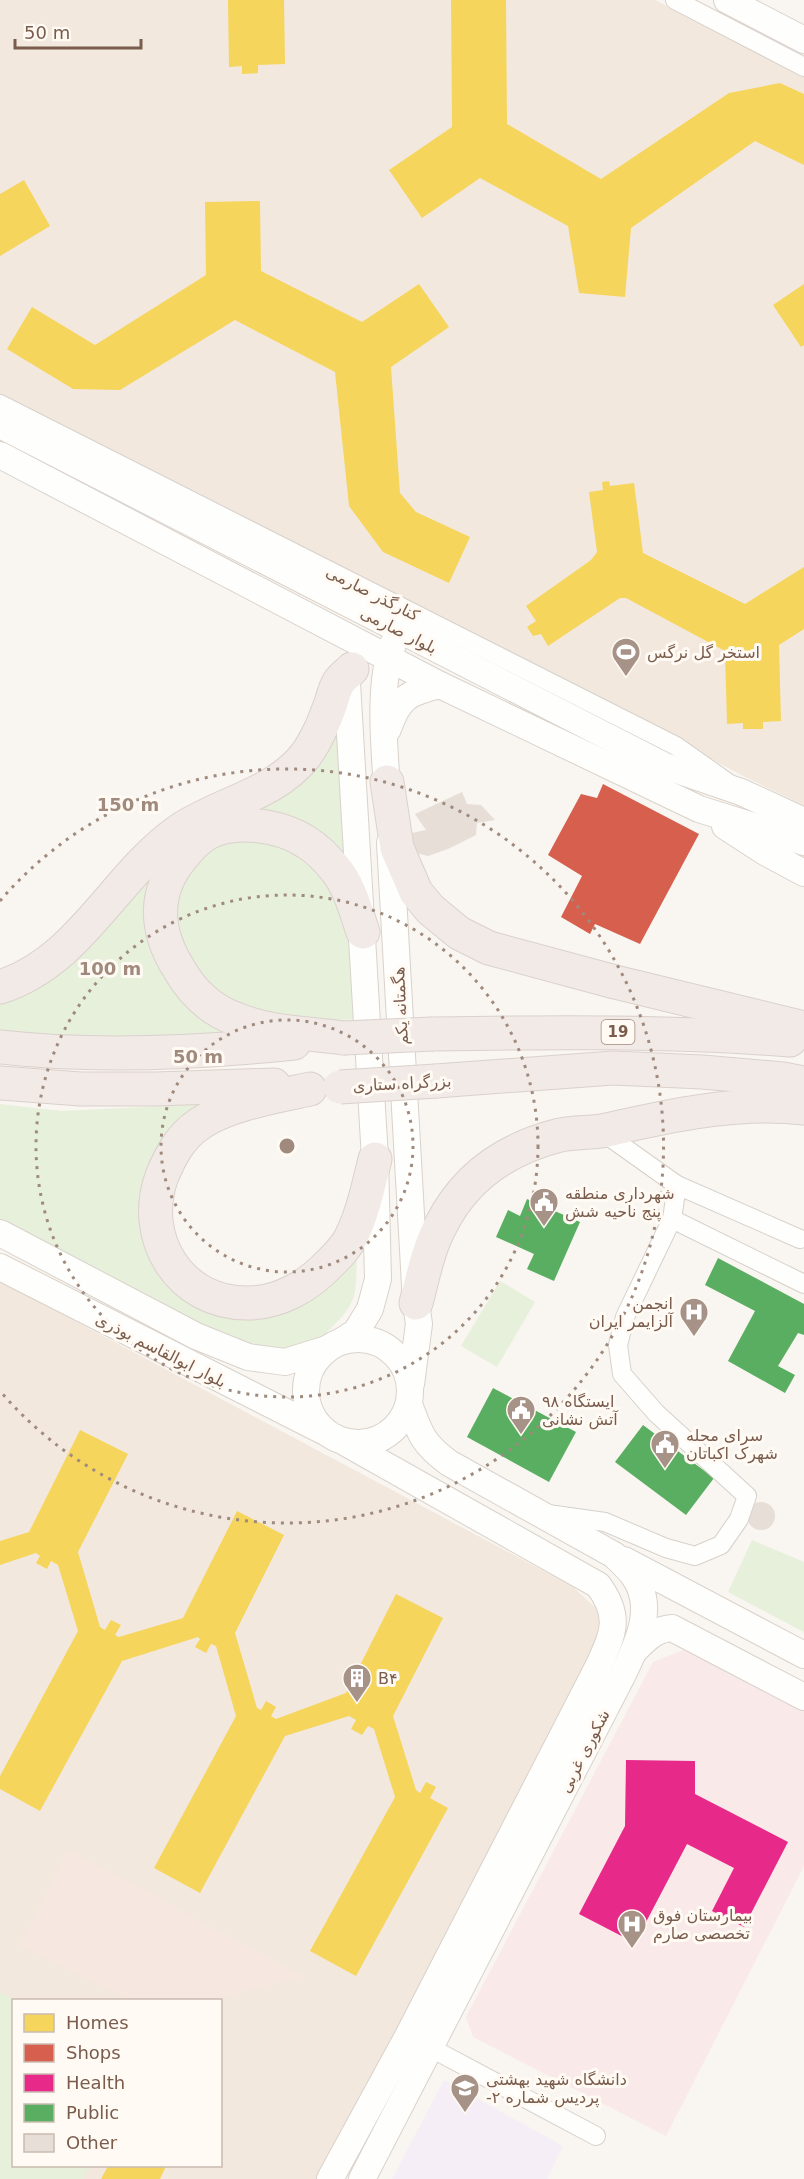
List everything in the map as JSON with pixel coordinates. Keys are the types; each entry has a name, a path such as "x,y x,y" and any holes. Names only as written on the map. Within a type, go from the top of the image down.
{"highway":[{"path":"0,987 37,969 61,952 88,926 134,871 180,831 198,819 258,792 287,774 304,756 321,730 339,682 355,658"},
{"path":"387,782 397,848 416,892 430,909 459,933 489,948 615,982 804,1028"},
{"path":"343,1038 254,1026 215,1009 199,996 173,960 160,918 160,901 164,885 175,865 191,846 206,834 233,827 264,828 306,841 322,855 338,872 346,887 363,932"},
{"name":"19","path":"0,1047 71,1053 233,1049 343,1038 584,1031 734,1036 804,1041"},
{"name":"بزرگراه ستاری","path":"0,1083 81,1089 156,1089 265,1084 325,1088 614,1068 702,1072 804,1083"},
{"path":"325,1088 268,1098 222,1113 197,1125 171,1153 159,1185 156,1216 160,1245 176,1271 195,1288 222,1300 248,1303 272,1299 299,1288 319,1274 341,1252 351,1237 365,1198 375,1159"},
{"path":"416,1303 429,1255 441,1225 463,1191 486,1169 510,1152 562,1135 601,1131 732,1106 804,1108"}],"street":[{"path":"675,0 804,67"},
{"path":"727,0 804,40"},
{"path":"7,423 7,458"},
{"name":"بلوار صارمی","path":"7,423 398,630 665,766 741,792 804,821"},
{"name":"کنارگذر صارمی","path":"7,423 463,639 676,746 741,792"},
{"name":"بلوار صارمی","path":"7,458 323,624 355,658 387,657 440,685 699,809 804,842"},
{"name":"هگمتانه یکم","path":"334,1345 356,1332 370,1309 378,1279 375,1159 347,683 370,615"},
{"name":"هگمتانه یکم","path":"398,630 387,657 384,711 419,1324 410,1394"},
{"path":"385,738 394,711 400,702 413,692 440,685"},
{"path":"699,809 765,852 804,873"},
{"path":"601,1131 677,1185 800,1239"},
{"path":"540,1512 605,1522 666,1548 695,1556 721,1545 739,1519 747,1496 656,1413 622,1374 618,1345 625,1317 672,1219 677,1185"},
{"path":"672,1219 804,1284"},
{"name":"بلوار ابوالقاسم بوذری","path":"0,1233 196,1336 248,1358 285,1362 334,1345"},
{"name":"بلوار ابوالقاسم بوذری","path":"0,1267 323,1431"},
{"path":"91,1315 106,1289"},
{"path":"360,1338 378,1342 394,1352 405,1367 410,1394 401,1423 385,1437 366,1444 346,1443 323,1431 310,1413 306,1389 312,1367 334,1345 360,1338"},
{"name":"شکوری غربی","path":"362,2179 636,1649 644,1623 644,1599 634,1576 614,1555 449,1463 432,1450 420,1435 410,1394"},
{"name":"شکوری غربی","path":"330,2179 408,2036 598,1667 612,1635 614,1616 608,1598 598,1585 346,1443"},
{"path":"614,1555 804,1655"},
{"path":"636,1649 653,1633 663,1628 672,1628 804,1698"},
{"path":"408,2036 596,2136"}],"shaded area":[{"path":"0,0 655,0 804,76 804,805 749,779 448,621 0,397"},
{"path":"0,1281 572,1586 601,1613 602,1630 320,2179 0,2179"},
{"name":"بیمارستان فوق تخصصی صارم","path":"686,1649 804,1711 804,1866 666,2136 473,2037 466,2017 653,1662"},
{"path":"68,1850 303,1976 214,1999 127,1999 20,1945"},
{"name":"دانشگاه شهید بهشتی -پردیس شماره ۲","path":"444,2080 563,2146 547,2179 392,2179"}],"green space":[{"path":"340,700 348,879 237,806"},
{"path":"225,835 293,844 348,904 356,1019 280,1023 222,1003 174,943 176,878"},
{"path":"160,853 164,959 280,1036 0,1038 0,992"},
{"path":"0,1104 62,1111 209,1104 148,1223 225,1308 357,1249 355,1292 350,1305 324,1334 303,1347 282,1350 242,1345 0,1220"},
{"path":"500,1281 535,1302 497,1367 461,1346"},
{"path":"752,1540 804,1562 804,1632 728,1592"},
{"path":"0,1992 13,1999 12,2167 89,2167 83,2179 0,2179"}],"building: Homes":[{"path":"228,0 284,0 285,64 258,65 258,73 242,74 242,66 229,67"},
{"path":"451,0 506,0 507,124 601,179 729,93 780,83 804,94 804,165 755,141 631,228 625,297 579,293 568,226 480,178 422,218 389,170 452,127"},
{"path":"24,180 50,226 0,256 0,194"},
{"path":"260,201 261,271 362,322 419,284 449,327 391,367 400,493 416,512 470,537 449,583 383,552 349,506 335,372 235,320 120,390 73,389 7,349 32,307 95,345 206,275 205,202"},
{"path":"804,284 804,345 801,347 773,305"},
{"path":"609,481 610,486 634,483 643,553 745,604 804,567 804,629 779,645 781,721 763,722 763,729 743,729 743,723 727,724 725,651 626,598 620,598 548,646 541,634 533,636 527,627 536,621 526,606 591,560 597,552 589,492 603,490 602,482"},
{"name":"B۴","path":"80,1430 128,1454 78,1552 100,1627 105,1630 111,1620 121,1625 115,1635 119,1637 183,1618 237,1511 284,1535 235,1633 257,1708 261,1710 266,1701 276,1707 271,1716 276,1719 346,1693 396,1594 443,1618 393,1716 416,1790 420,1793 426,1782 436,1787 430,1798 448,1808 356,1976 310,1951 395,1797 374,1729 368,1726 362,1735 351,1729 356,1720 349,1716 285,1736 200,1893 154,1868 236,1716 216,1646 211,1644 206,1653 195,1647 200,1639 198,1637 122,1661 40,1811 0,1789 0,1776 78,1631 58,1565 51,1561 47,1569 36,1563 40,1556 36,1553 0,1565 0,1541 29,1532"},
{"path":"107,2167 166,2167 160,2179 101,2179"}],"building: Shops":[{"path":"603,784 699,834 640,944 595,924 590,934 561,917 582,876 548,855 581,794 597,798"}],"building: Health":[{"path":"626,1760 695,1761 695,1794 788,1842 744,1927 712,1911 734,1868 687,1844 635,1943 579,1914 625,1826"}],"building: Public":[{"path":"527,1199 580,1222 554,1281 527,1269 534,1254 496,1237 508,1210 520,1216"},
{"path":"718,1258 804,1304 804,1335 798,1333 778,1366 795,1375 785,1393 728,1361 755,1311 705,1285"},
{"name":"ایستگاه ۹۸ آتش نشانی","path":"493,1388 576,1432 549,1482 467,1437"},
{"name":"سرای محله شهرک اکباتان","path":"643,1425 714,1478 686,1515 615,1462"}],"building: Other":[{"path":"462,792 467,804 481,805 495,820 477,823 476,835 448,849 428,856 416,853 411,845 412,833 426,830 415,814"},
{"path":"761,1502 771,1506 775,1516 771,1526 761,1530 751,1526 747,1516 751,1506"}],"place":[{"name":"استخر گل نرگس","path":"626,678"},
{"name":"شهرداری منطقه پنج ناحیه شش","path":"544,1228"},
{"name":"انجمن آلزایمر ایران","path":"694,1338"},
{"name":"ایستگاه ۹۸ آتش نشانی","path":"521,1436"},
{"name":"سرای محله شهرک اکباتان","path":"665,1470"},
{"name":"B۴","path":"357,1704"},
{"name":"بیمارستان فوق تخصصی صارم","path":"632,1950"},
{"name":"دانشگاه شهید بهشتی -پردیس شماره ۲","path":"465,2114"}]}
